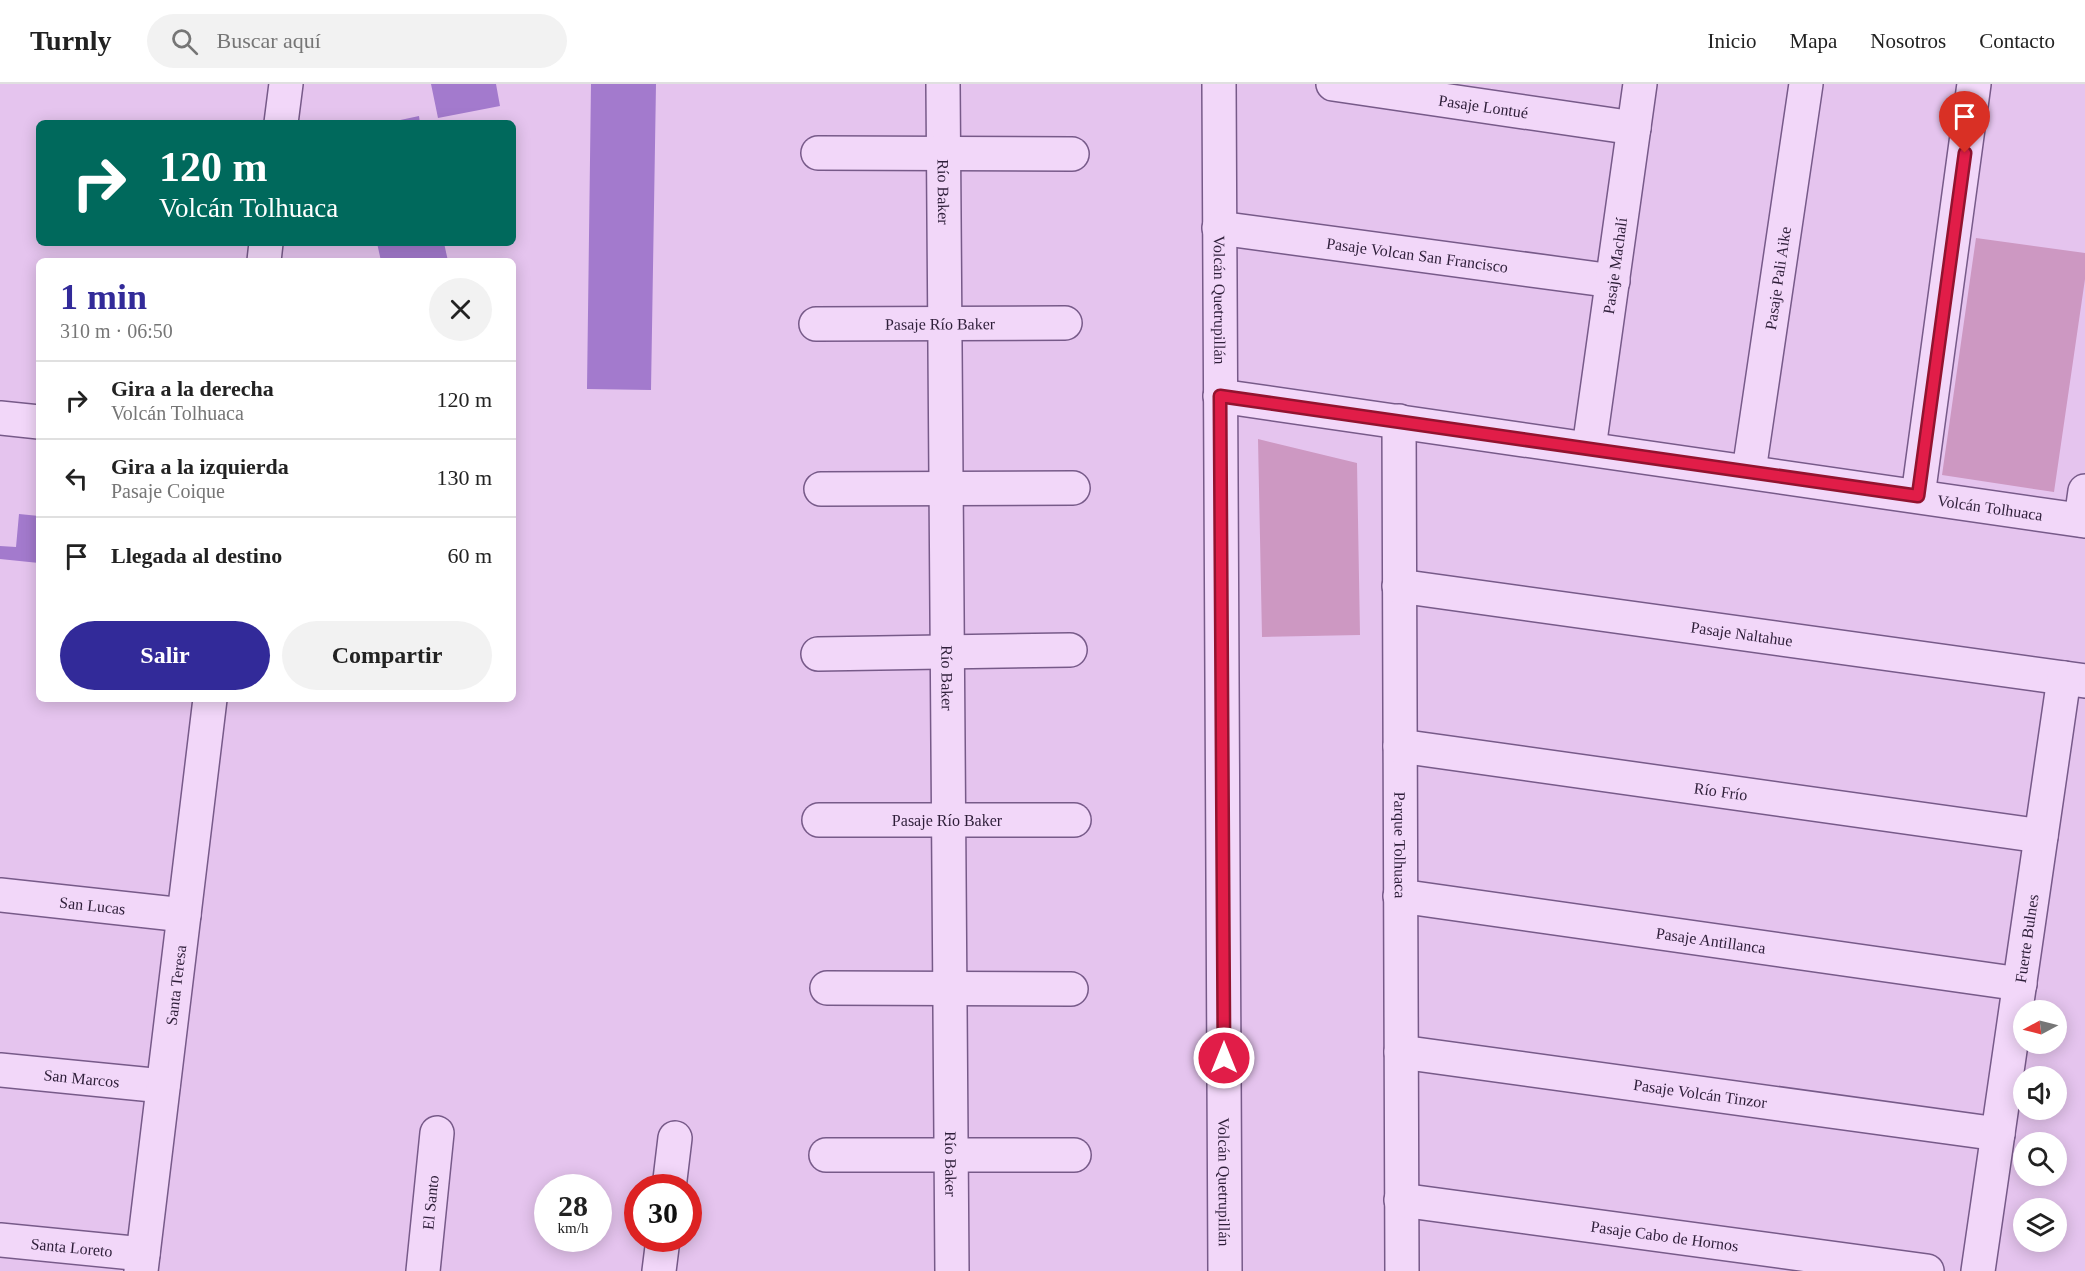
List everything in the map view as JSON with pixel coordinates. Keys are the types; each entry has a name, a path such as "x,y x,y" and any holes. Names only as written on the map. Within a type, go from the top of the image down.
{"street":[{"path":"281,120 286,84"},
{"name":"Río Baker","path":"943,84 952,1271"},
{"name":"Volcán Quetrupillán","path":"1219,84 1225,1271"},
{"name":"Pasaje Lontué","path":"1333,84 1634,128"},
{"name":"Pasaje Machalí","path":"1590,448 1640,84"},
{"name":"Pasaje Pali Aike","path":"1749,471 1806,84"},
{"path":"1918,496 1974,84"},
{"path":"818,153 1072,154"},
{"name":"Pasaje Volcan San Francisco","path":"1219,228 1613,281"},
{"name":"Pasaje Río Baker","path":"816,324 1065,323"},
{"name":"Volcán Tolhuaca","path":"1220,396 1918,496 2084,510"},
{"path":"0,418 36,422"},
{"name":"Parque Tolhuaca","path":"1399,421 1402,1271"},
{"path":"821,489 1073,488"},
{"name":"Pasaje Naltahue","path":"1399,586 2075,680"},
{"path":"818,654 1070,650"},
{"name":"Fuerte Bulnes","path":"1978,1271 2042,836 2075,680"},
{"name":"Santa Teresa","path":"142,1262 210,702"},
{"name":"Río Frío","path":"1400,746 2042,836"},
{"name":"Pasaje Río Baker","path":"819,820 1074,820"},
{"name":"San Lucas","path":"0,895 184,915"},
{"name":"Pasaje Antillanca","path":"1400,896 2020,984"},
{"path":"827,988 1071,988"},
{"name":"Pasaje Volcán Tinzor","path":"1401,1052 1998,1134"},
{"name":"San Marcos","path":"0,1070 163,1086"},
{"name":"El Santo","path":"423,1271 437,1133"},
{"path":"671,1174 675,1138"},
{"path":"826,1155 1074,1155"},
{"name":"Pasaje Cabo de Hornos","path":"1401,1200 1927,1271"},
{"name":"Santa Loreto","path":"0,1240 142,1262"},
{"path":"659,1271 661,1252"}],"shaded area":[{"path":"1976,238 2085,253 2085,279 2054,492 1942,475"},
{"path":"1258,439 1357,463 1360,635 1262,637"}],"building":[{"path":"431,84 496,84 500,106 438,118"},
{"path":"591,84 656,84 651,390 587,389"},
{"path":"419,116 420,120 400,120"},
{"path":"378,246 445,246 447,258 380,258"},
{"path":"19,514 36,516 36,563 0,559 0,546 16,547"}],"route":[{"path":"1224,1058 1220,396 1918,496 1965,153"}]}
